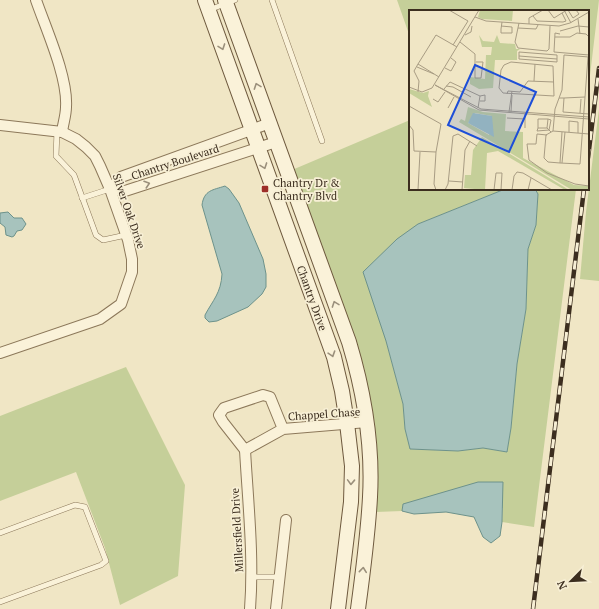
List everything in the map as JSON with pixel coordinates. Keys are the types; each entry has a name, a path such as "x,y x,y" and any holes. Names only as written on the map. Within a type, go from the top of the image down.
{"street":[{"path":"0,125 59,131 66,108 66,90 36,0"},
{"name":"Chantry Drive","path":"229,1 276,142 349,342 359,378 367,422 370,454 370,497 358,609"},
{"name":"Chantry Drive","path":"207,5 334,357 342,391 352,466 351,502 338,609"},
{"name":"Chantry Boulevard","path":"110,189 121,176 270,123"},
{"name":"Silver Oak Drive","path":"0,353 100,319 121,304 132,272 132,259 126,235 110,189 100,166 94,156 76,139 59,131"},
{"name":"Chantry Boulevard","path":"110,189 125,191 276,142"},
{"name":"Chappel Chase","path":"283,429 270,397 263,395 224,408 219,415 245,450 283,429 367,422"},
{"name":"Millersfield Drive","path":"245,450 251,577 250,609"},
{"path":"276,609 286,520"}],"lane":[{"path":"272,0 322,141"},
{"path":"207,5 229,1"},
{"path":"59,131 56,156 74,175 96,235 103,240 126,235"},
{"path":"82,198 110,189"},
{"path":"0,532 75,505 85,507 106,561 101,565 0,602"},
{"path":"251,577 279,577"}],"green space":[{"path":"397,0 599,0 589,84 589,10 409,10 409,34"},
{"path":"599,109 599,281 580,279"},
{"path":"409,120 409,190 503,190 418,224 386,341 403,404 405,429 410,449 458,451 483,448 507,452 511,428 517,364 526,309 528,249 536,225 538,194 536,190 576,190 534,527 502,522 503,508 403,504 402,511 376,512 375,425 364,368 292,170"},
{"path":"126,367 185,485 178,576 120,605 105,548 76,472 0,501 0,416"}],"water":[{"path":"225,186 239,203 263,259 266,274 266,287 262,294 248,307 217,321 209,322 205,318 205,315 218,291 222,274 202,205 207,193"},
{"path":"503,190 536,190 538,194 536,225 528,249 526,309 517,364 511,428 507,452 483,448 458,451 410,449 405,429 403,404 386,341 363,272 397,239 418,224"},
{"path":"8,212 14,218 22,218 26,224 22,230 17,231 12,237 6,235 5,227 0,223 0,213"},
{"path":"478,482 503,482 502,522 500,536 491,543 483,537 474,517 446,512 414,514 402,511 403,504"}],"railway":[{"path":"589,150 599,68"},
{"path":"533,609 584,190"}],"place":[{"name":"Chantry Dr & Chantry Blvd","path":"265,189"}]}
